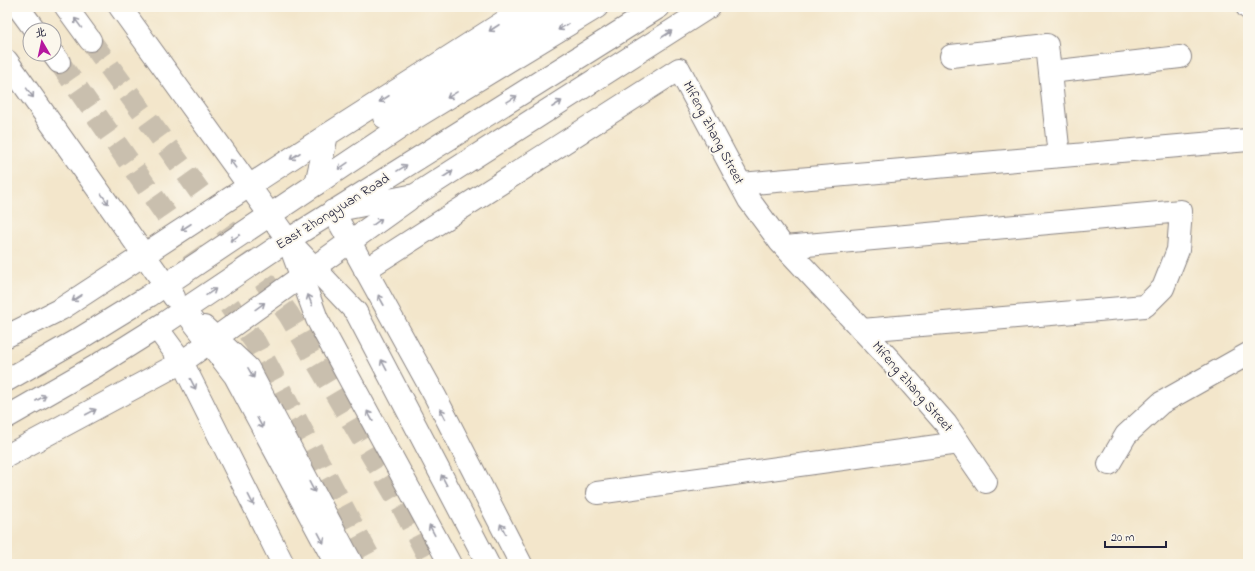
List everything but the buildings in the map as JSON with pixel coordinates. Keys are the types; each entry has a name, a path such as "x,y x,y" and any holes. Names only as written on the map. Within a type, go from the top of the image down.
{"main road":[{"path":"18,7 29,22"},
{"path":"66,7 90,40"},
{"path":"120,7 288,240 307,273 317,320 450,564"},
{"path":"316,184 325,145 526,7"},
{"path":"7,336 61,309 249,186 325,145 561,7"},
{"path":"7,380 79,339 165,285 413,119 597,7"},
{"name":"East Zhongyuan Road","path":"7,417 96,366 184,310 332,211 659,7"},
{"path":"7,456 182,362 415,195 709,7"},
{"path":"951,56 1047,45 1059,156"},
{"path":"1050,72 1180,57"},
{"path":"7,62 184,310 213,340 248,368 352,564"},
{"name":"Mifeng Zhang Street","path":"365,270 679,69 749,200 785,247 946,424 986,482"},
{"path":"741,184 1248,140"},
{"path":"415,195 332,211 435,396 521,564"},
{"path":"785,247 1182,211 1178,250 1163,288 1146,306 862,330"},
{"path":"307,273 356,312 488,564"},
{"path":"156,328 182,362 283,564"},
{"path":"213,340 235,376 336,564"},
{"path":"1109,464 1126,435 1161,403 1248,354"},
{"path":"597,493 959,443"}],"tunnel":[{"path":"90,40 289,315 403,508 432,564"},
{"path":"59,62 255,342 373,564"}]}
